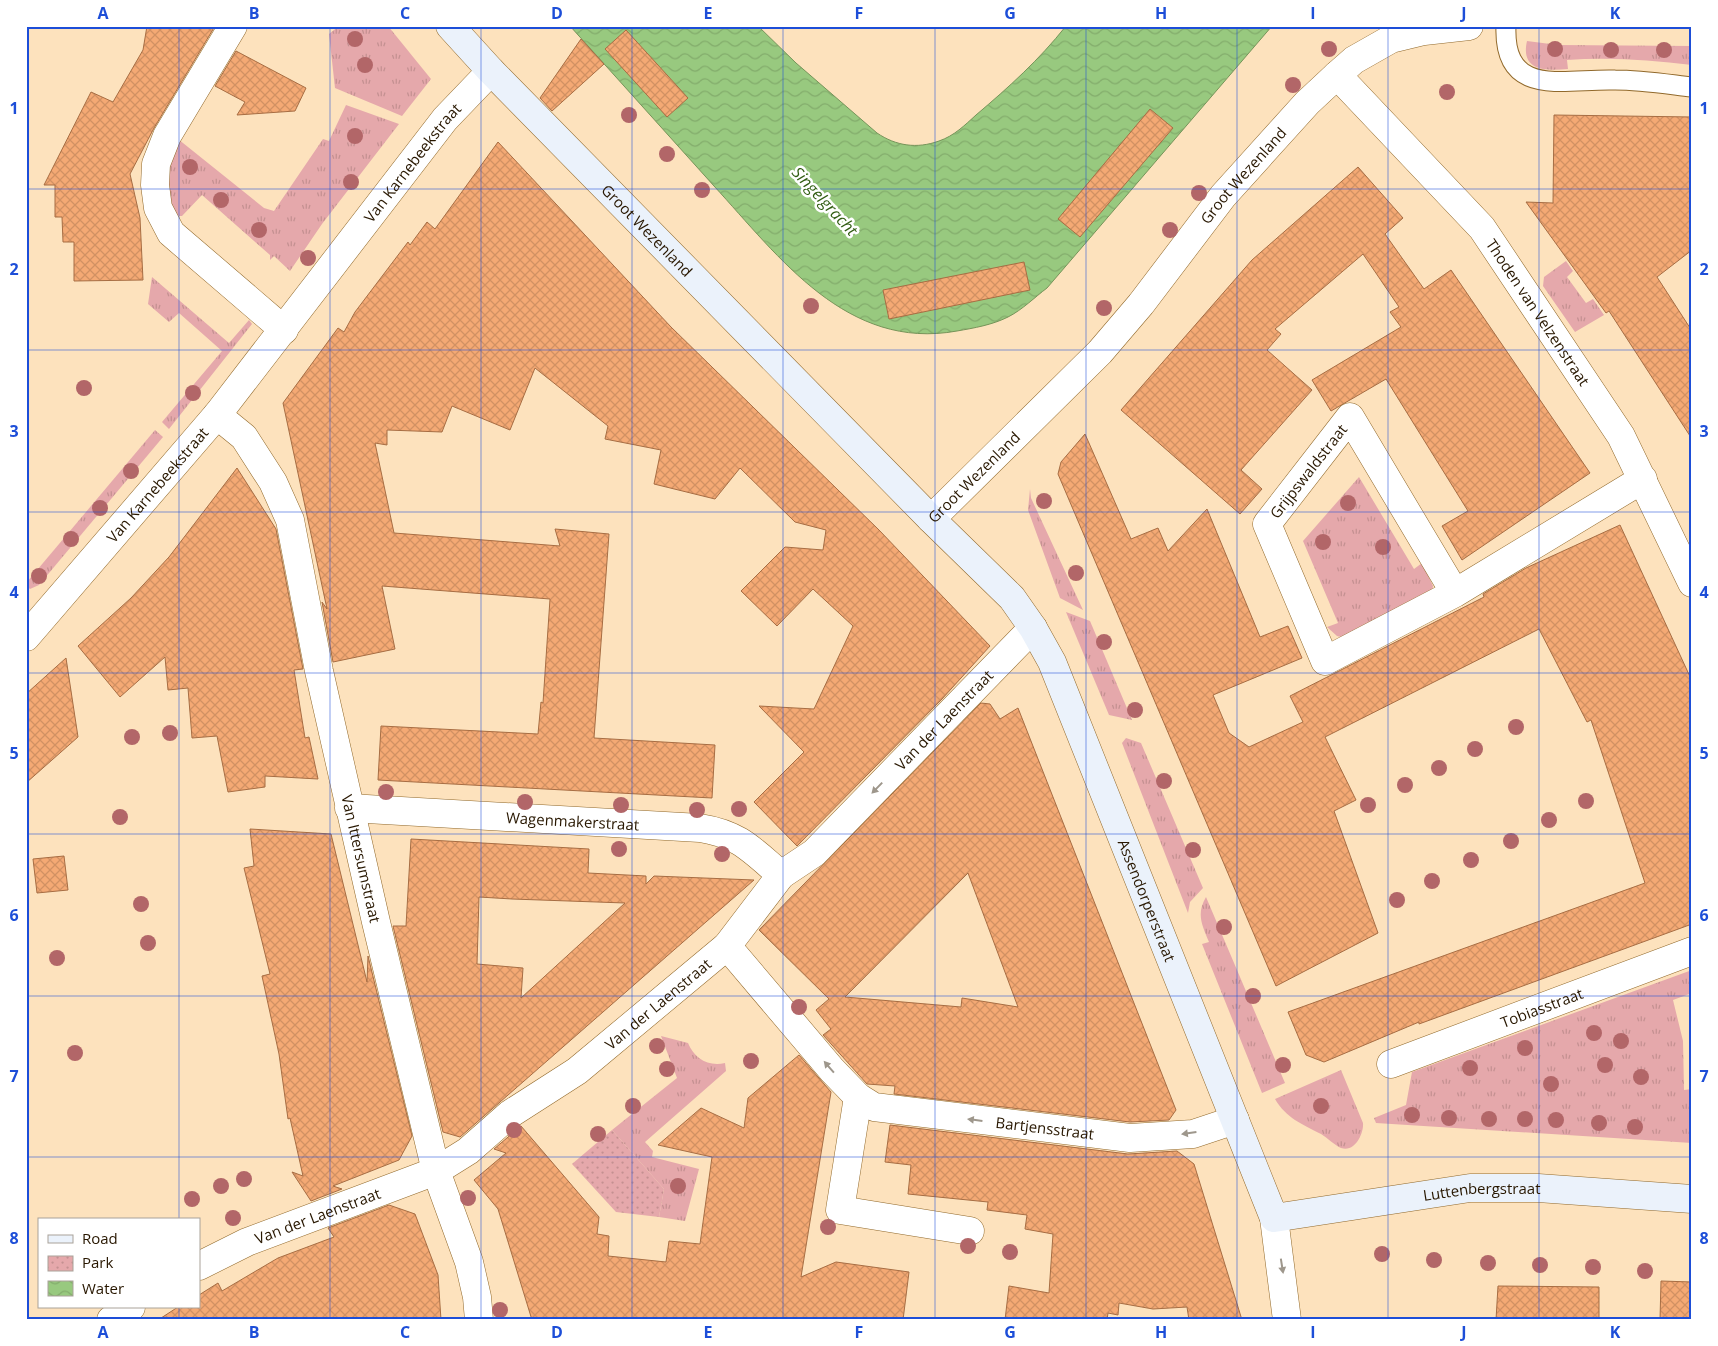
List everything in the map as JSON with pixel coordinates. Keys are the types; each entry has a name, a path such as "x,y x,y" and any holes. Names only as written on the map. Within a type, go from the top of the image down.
{"main road":[{"name":"Groot Wezenland","path":"450,26 491,71 932,519"},
{"name":"Assendorperstraat","path":"932,519 1012,598 1033,628 1052,662 1274,1218"},
{"name":"Luttenbergstraat","path":"1274,1218 1470,1188 1538,1188 1692,1199"}],"street":[{"path":"233,26 167,136 156,164 155,185 158,208 171,233 284,330"},
{"name":"Groot Wezenland","path":"932,519 1100,352 1142,304 1222,196 1300,110 1336,75 1354,60 1391,39 1424,31 1469,26"},
{"name":"Van Karnebeekstraat","path":"26,637 217,415 445,119 491,71"},
{"name":"Thoden van Velzenstraat","path":"1336,75 1482,228 1621,436 1692,583"},
{"name":"Van Ittersumstraat","path":"217,415 244,437 273,482 290,520 319,671 349,808 436,1171 469,1262 477,1297 479,1320"},
{"name":"Grijpswaldstraat","path":"1455,592 1350,417 1267,524 1325,661 1455,592 1642,479"},
{"name":"Van der Laenstraat","path":"200,1266 247,1242 436,1171 468,1151 510,1114 576,1071 727,946 781,875 814,853 1033,628"},
{"name":"Wagenmakerstraat","path":"349,808 722,831 739,839 781,875"},
{"name":"Bartjensstraat","path":"727,946 832,1070 858,1096 874,1108 1130,1138 1193,1134 1236,1120"},
{"name":"Tobiasstraat","path":"1391,1064 1692,951"},
{"path":"858,1096 840,1210 970,1231"},
{"name":"Assendorperstraat","path":"1274,1218 1287,1320"},
{"path":"111,1320 129,1308"}],"lane":[{"path":"1506,26 1506,43 1512,63 1524,75 1542,82 1613,80 1692,87"}],"green space":[{"path":"339,26 388,26 431,79 402,116 335,88 329,34"},
{"path":"1527,41 1558,45 1692,46 1692,65 1630,60 1583,59 1567,60 1568,69 1544,69 1531,64 1526,51"},
{"path":"346,105 399,124 322,224 290,271 274,256 270,260 270,255 202,195 182,216 179,216 174,211 164,186 178,139 264,208 274,211 323,139 329,141"},
{"path":"1566,261 1573,271 1567,277 1586,303 1593,299 1604,315 1575,332 1543,286 1544,277"},
{"path":"152,277 229,343 249,320 252,324 169,429 162,422 222,351 179,313 169,322 148,304"},
{"path":"155,430 163,437 39,585 30,589 26,586 27,582"},
{"path":"1359,477 1414,569 1422,563 1433,586 1432,591 1345,638 1337,636 1327,627 1338,623 1303,541"},
{"path":"1030,489 1031,498 1083,610 1060,598 1028,510"},
{"path":"1066,612 1090,621 1132,720 1109,715"},
{"path":"1126,738 1141,743 1203,888 1190,902 1188,913 1122,743"},
{"path":"1206,897 1285,1083 1262,1093 1202,944 1209,942 1201,920 1201,909"},
{"path":"1692,970 1692,993 1673,1000 1683,1041 1684,1090 1692,1089 1692,1143 1376,1123 1374,1118 1406,1105 1412,1072"},
{"path":"661,1036 688,1043 694,1053 702,1060 713,1064 725,1063 726,1071 645,1142 653,1151 652,1157 699,1169 685,1221 659,1217 664,1189 612,1130 677,1078"},
{"path":"1341,1070 1363,1123 1358,1141 1346,1149 1338,1147 1321,1134 1295,1120 1279,1106 1275,1099"},
{"path":"612,1130 664,1189 659,1217 616,1212 572,1164"}],"water":[{"name":"Singelgracht","path":"570,26 758,26 796,63 877,133 899,143 923,145 939,141 959,130 1023,73 1066,26 1272,26 1047,288 1018,311 996,322 957,331 918,333 882,327 849,313 819,293 791,269 764,242"}],"building":[{"path":"147,26 215,26 154,128 130,174 140,218 143,280 74,281 74,242 63,242 62,217 55,217 55,185 44,185 91,92 113,102 143,50"},
{"path":"626,30 688,98 667,117 605,49"},
{"path":"581,39 604,64 552,111 540,98"},
{"path":"236,51 306,88 295,111 237,115 245,102 215,86"},
{"path":"1150,109 1173,128 1080,237 1058,219"},
{"path":"1554,115 1692,117 1692,250 1657,277 1692,331 1692,439 1609,311 1606,313 1526,202 1553,203"},
{"path":"498,142 671,327 879,530 990,646 942,699 797,846 754,802 804,752 759,706 814,709 853,626 813,589 777,626 741,591 785,547 823,550 826,530 795,522 740,468 715,499 654,484 661,450 605,439 608,426 535,368 510,430 452,406 442,432 387,430 387,445 375,443 394,533 560,546 555,529 609,534 594,738 715,745 712,798 378,780 381,726 538,734 541,702 543,703 550,599 382,586 395,649 333,662 322,602 327,609 283,403 338,328 344,332 355,312 408,242 410,245 427,222 435,229"},
{"path":"1358,167 1403,218 1385,234 1424,289 1451,270 1590,473 1462,560 1442,526 1468,511 1386,379 1331,411 1312,380 1401,327 1390,312 1399,307 1363,254 1275,329 1281,334 1267,350 1312,390 1241,470 1262,489 1240,514 1121,410 1252,260"},
{"path":"1024,262 1030,290 889,319 883,290"},
{"path":"1085,434 1131,539 1158,528 1168,551 1207,509 1260,637 1288,626 1302,658 1213,695 1229,733 1249,747 1303,722 1290,696 1484,597 1483,594 1526,568 1620,525 1692,681 1692,924 1419,1024 1419,1022 1324,1062 1306,1055 1288,1012 1645,883 1591,720 1587,722 1539,629 1325,737 1356,800 1334,811 1378,933 1276,986 1058,474 1061,462"},
{"path":"237,468 276,529 303,669 294,670 305,738 309,737 318,779 265,776 265,787 228,792 217,736 192,738 188,688 168,690 165,657 120,697 78,646 131,598 169,557"},
{"path":"66,658 78,737 26,783 26,694"},
{"path":"981,703 990,704 1000,719 1018,708 1176,1110 1169,1120 1130,1122 894,1094 895,1086 867,1084 823,1035 831,1029 816,1010 829,999 759,930","holes":["968,873 1018,1007 962,998 961,1007 845,997"]},
{"path":"250,829 331,834 367,982 368,956 412,1136 399,1160 333,1186 342,1189 311,1201 292,1172 303,1176 290,1118 288,1119 279,1054 262,976 270,974 244,868 254,866"},
{"path":"411,839 589,849 588,873 646,876 646,884 654,876 754,880 460,1137 443,1132 393,926 406,926","holes":["479,897 625,903 521,998 523,968 477,964"]},
{"path":"64,856 68,890 37,893 33,859"},
{"path":"799,1055 831,1092 801,1277 836,1262 909,1272 903,1320 532,1320 498,1209 474,1180 506,1153 494,1149 521,1126 599,1217 597,1234 609,1236 608,1256 666,1262 669,1241 700,1244 712,1157 658,1145 701,1108 744,1128 748,1098"},
{"path":"890,1125 1128,1154 1177,1151 1194,1164 1242,1320 1189,1320 1187,1307 1153,1309 1119,1303 1118,1315 1108,1313 1107,1320 1005,1320 1009,1286 1049,1293 1053,1234 1025,1229 1027,1215 987,1210 988,1202 908,1194 911,1165 885,1162"},
{"path":"389,1205 415,1214 438,1275 441,1320 158,1320 176,1308 200,1308 200,1294 218,1283 222,1291 278,1258 334,1237 328,1228"},
{"path":"1661,1281 1692,1282 1692,1320 1660,1320"},
{"path":"1498,1286 1599,1287 1599,1320 1496,1320"}]}
